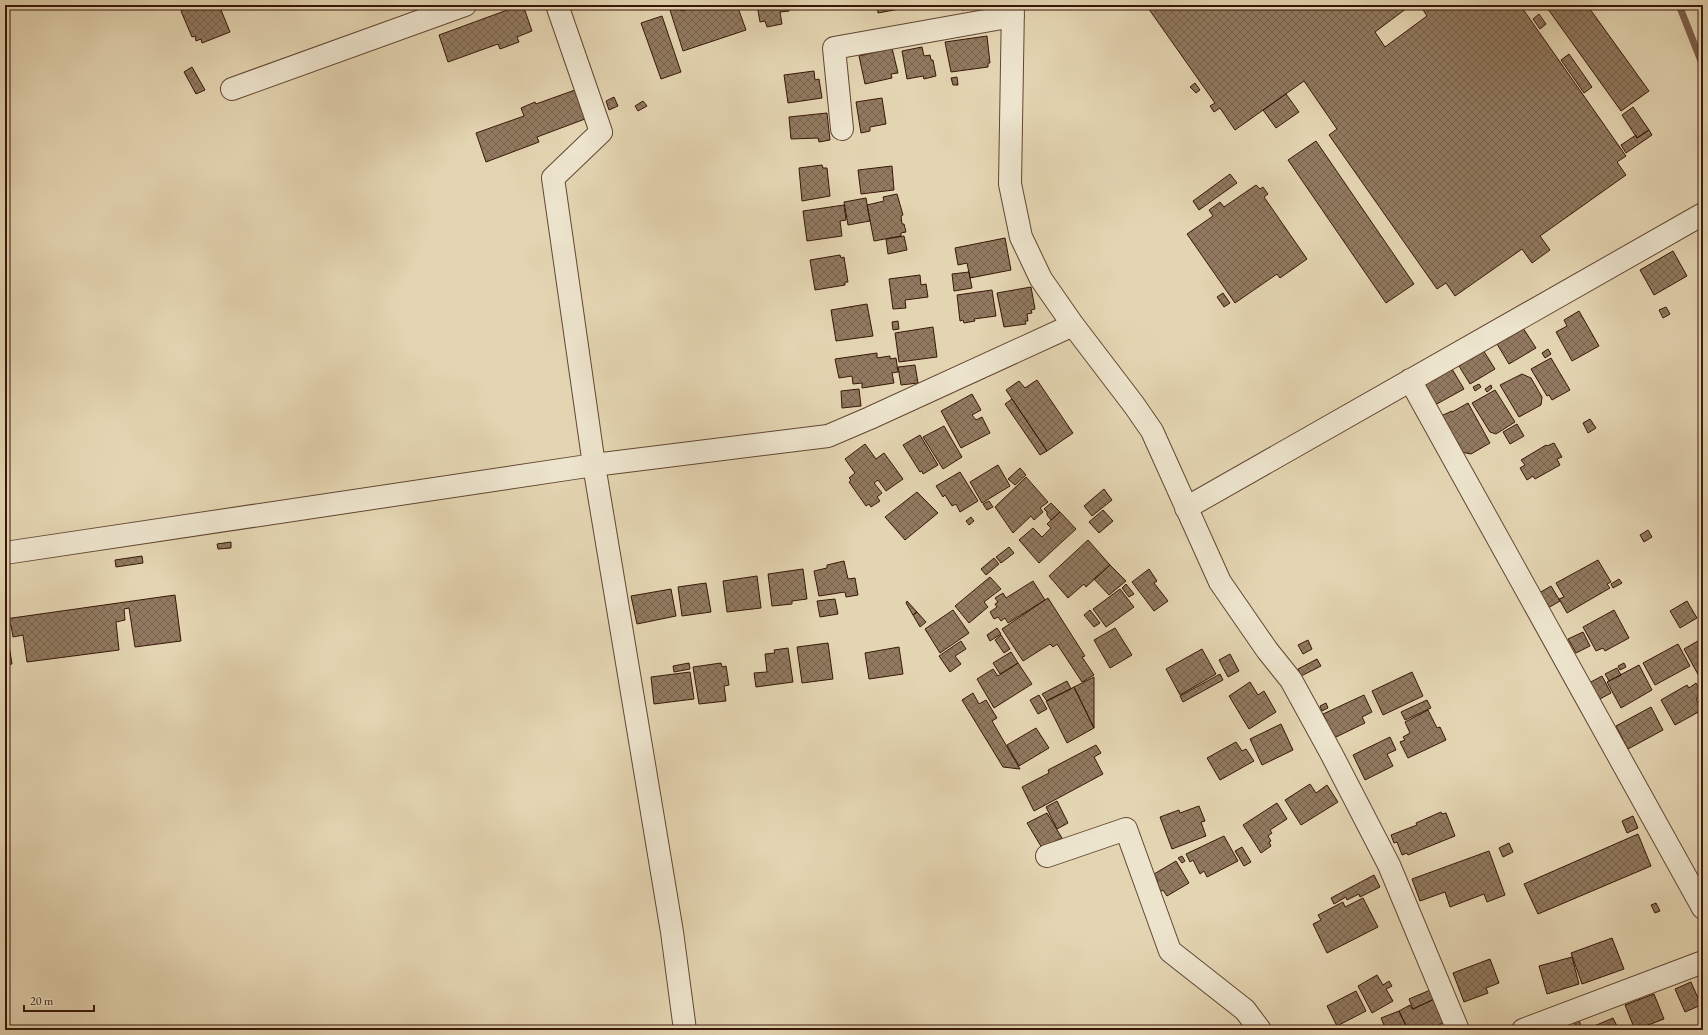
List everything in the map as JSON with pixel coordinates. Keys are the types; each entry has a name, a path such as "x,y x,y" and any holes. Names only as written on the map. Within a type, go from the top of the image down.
{"street":[{"path":"232,89 465,5"},
{"path":"557,5 601,132 553,178 594,465 672,932 685,1030"},
{"path":"842,129 834,48 1013,11 1010,184 1021,237 1041,279 1073,325 1152,431 1220,582 1267,650 1290,680 1331,752 1389,865 1458,1030"},
{"path":"1186,508 1703,214"},
{"path":"5,553 594,465 828,436 1073,325"},
{"path":"1410,380 1703,908"},
{"path":"1047,856 1126,829 1170,951 1245,1010 1260,1030"},
{"path":"1522,1030 1703,962"}],"building":[{"path":"197,5 219,5 230,32 202,43 201,39 196,41 195,36 192,37 181,11"},
{"path":"523,5 532,31 517,37 519,42 500,49 498,44 448,62 439,35"},
{"path":"674,5 682,5 682,6 675,8"},
{"path":"701,5 737,5 746,30 683,51 670,10 680,7 681,11"},
{"path":"757,5 788,5 789,11 780,12 782,24 767,27 765,21 760,22"},
{"path":"877,5 915,5 915,6 878,13"},
{"path":"961,5 984,5 962,10"},
{"path":"1146,5 1411,5 1375,32 1385,47 1427,16 1420,5 1508,5 1509,7 1512,5 1520,5 1626,156 1617,162 1626,175 1540,236 1550,250 1532,263 1522,249 1455,296 1446,283 1437,289 1329,135 1337,129 1304,81 1235,130 1220,108 1214,112 1210,106 1215,103"},
{"path":"1545,5 1587,5 1649,91 1621,111"},
{"path":"1539,14 1546,24 1540,29 1533,19"},
{"path":"662,16 681,72 661,79 641,23"},
{"path":"987,36 990,63 988,63 988,67 951,72 945,42"},
{"path":"922,47 924,56 930,55 931,60 933,60 936,76 924,79 923,76 907,79 902,51"},
{"path":"892,48 898,73 891,74 892,78 865,84 859,56"},
{"path":"1569,54 1592,87 1584,93 1561,60"},
{"path":"192,67 205,90 196,94 184,72"},
{"path":"814,71 815,80 819,79 822,98 788,103 784,75"},
{"path":"957,77 958,85 953,85 951,78"},
{"path":"1195,83 1200,90 1196,93 1190,87"},
{"path":"575,90 585,119 537,137 539,142 486,162 476,133 524,116 521,108 535,102 536,104"},
{"path":"1286,94 1299,112 1276,128 1263,110"},
{"path":"614,97 618,106 609,110 606,101"},
{"path":"882,98 886,124 870,127 870,131 861,133 856,102"},
{"path":"643,101 647,106 638,111 635,106"},
{"path":"1633,107 1649,130 1637,138 1622,115"},
{"path":"827,113 830,140 819,142 818,138 791,139 789,117"},
{"path":"1649,130 1652,135 1626,153 1621,145 1636,135 1637,138"},
{"path":"1316,141 1414,284 1386,303 1288,160"},
{"path":"822,165 823,168 827,168 830,196 802,201 799,168"},
{"path":"892,166 894,190 861,194 858,170"},
{"path":"1230,174 1237,183 1199,210 1193,201"},
{"path":"1256,185 1260,189 1263,187 1268,194 1264,197 1307,259 1280,278 1277,274 1235,303 1187,234 1213,216 1209,210 1220,202 1224,207"},
{"path":"897,194 903,215 901,216 902,224 904,224 906,232 901,233 901,236 874,241 867,205 884,201 883,197"},
{"path":"866,198 870,221 848,225 844,202"},
{"path":"844,205 846,220 840,221 842,236 807,241 803,211"},
{"path":"904,236 907,250 888,254 886,239"},
{"path":"1005,238 1011,270 970,278 967,263 958,265 955,248"},
{"path":"1673,251 1687,276 1654,295 1640,270"},
{"path":"840,255 841,258 844,257 848,282 845,282 845,285 815,290 810,260"},
{"path":"969,272 972,288 954,291 952,274"},
{"path":"920,275 921,285 926,284 928,297 905,300 906,308 893,309 889,279"},
{"path":"1031,287 1035,309 1031,310 1032,313 1027,314 1028,321 1025,321 1026,324 1004,327 997,293"},
{"path":"992,290 996,316 974,319 975,321 964,323 963,320 960,321 957,295"},
{"path":"1223,293 1230,303 1224,307 1217,297"},
{"path":"867,304 873,336 836,341 831,310"},
{"path":"1666,307 1670,314 1663,318 1659,310"},
{"path":"1579,311 1599,346 1572,361 1556,332 1567,326 1564,320"},
{"path":"898,321 899,329 893,330 892,322"},
{"path":"933,327 937,357 899,362 895,333"},
{"path":"1523,328 1536,348 1509,364 1497,344"},
{"path":"1548,349 1551,354 1545,358 1542,353"},
{"path":"1483,350 1495,369 1470,384 1459,366"},
{"path":"877,353 877,358 890,356 890,359 896,358 898,372 892,373 894,383 862,388 862,383 853,384 852,376 839,378 835,359"},
{"path":"1551,358 1570,390 1552,400 1549,395 1547,396 1531,369"},
{"path":"915,365 918,383 901,385 898,367"},
{"path":"1452,369 1464,389 1435,405 1426,388 1426,384"},
{"path":"1522,374 1531,378 1542,397 1541,405 1519,417 1500,385"},
{"path":"1037,380 1073,433 1047,451 1006,390 1019,381 1025,388"},
{"path":"1479,384 1481,387 1475,391 1473,387"},
{"path":"1491,385 1492,388 1487,392 1485,389"},
{"path":"859,389 861,406 842,408 841,391"},
{"path":"1495,390 1515,422 1496,434 1490,432 1472,403"},
{"path":"972,394 981,410 972,415 976,420 982,417 990,433 961,448 941,411"},
{"path":"1012,399 1047,451 1040,455 1005,404"},
{"path":"1468,403 1490,443 1471,454 1461,452 1441,416"},
{"path":"1590,419 1596,428 1588,433 1583,423"},
{"path":"1517,424 1524,436 1510,444 1503,432"},
{"path":"944,426 962,457 943,469 923,437"},
{"path":"920,435 938,465 923,474 922,471 920,472 903,445"},
{"path":"1554,443 1562,457 1557,459 1560,465 1535,479 1533,476 1527,480 1520,468 1525,465 1521,460 1546,445 1547,446"},
{"path":"865,444 876,459 884,453 903,479 886,491 878,480 874,483 882,493 877,497 880,501 871,507 869,504 866,506 849,482 851,480 849,478 855,473 845,459"},
{"path":"998,465 1010,486 982,503 970,482"},
{"path":"1020,468 1026,475 1015,485 1008,479"},
{"path":"960,472 978,501 960,512 956,504 952,506 945,495 943,497 936,486"},
{"path":"1026,477 1048,502 1040,508 1043,512 1034,520 1031,516 1013,533 995,507"},
{"path":"1104,489 1112,500 1092,516 1084,506"},
{"path":"917,492 938,513 905,540 885,517"},
{"path":"989,501 993,507 987,510 983,504"},
{"path":"1051,503 1060,512 1051,520 1044,509"},
{"path":"1103,510 1113,521 1099,533 1089,522"},
{"path":"1060,512 1076,529 1039,563 1019,540 1033,528 1042,537 1051,528 1047,524"},
{"path":"971,517 974,521 969,525 966,521"},
{"path":"1648,530 1652,537 1644,542 1640,535"},
{"path":"1088,540 1110,565 1086,587 1084,584 1068,598 1049,576"},
{"path":"231,542 231,548 218,549 217,544"},
{"path":"1009,547 1014,553 1001,563 996,557"},
{"path":"142,556 143,563 116,567 115,560"},
{"path":"994,558 999,564 986,575 981,569"},
{"path":"1598,560 1611,582 1607,584 1610,588 1567,613 1559,599 1564,597 1556,583"},
{"path":"844,561 848,579 855,578 858,595 846,597 845,592 819,596 814,571 827,568 827,565"},
{"path":"1110,565 1126,581 1109,595 1094,579"},
{"path":"803,569 807,599 792,601 792,604 772,606 768,574"},
{"path":"1149,569 1157,581 1154,583 1168,601 1154,611 1132,582"},
{"path":"757,576 761,608 727,612 723,581"},
{"path":"990,577 1001,589 984,602 988,607 969,623 955,606"},
{"path":"1619,579 1622,583 1613,588 1611,584"},
{"path":"1033,581 1045,600 1008,623 1005,618 1001,621 998,617 994,619 990,612 997,607 995,604 998,602 995,598 1003,593 1006,598"},
{"path":"706,583 711,612 682,616 678,587"},
{"path":"1126,584 1134,594 1129,597 1122,588"},
{"path":"1551,586 1560,601 1548,608 1539,593"},
{"path":"671,589 676,616 637,624 631,596"},
{"path":"1120,589 1134,607 1106,627 1093,609"},
{"path":"175,595 181,641 135,647 129,608 124,609 125,620 116,622 119,650 27,662 23,635 13,637 11,625 6,626 12,664 5,665 5,619"},
{"path":"1048,598 1085,656 1082,657 1094,675 1082,682 1057,644 1053,647 1050,644 1023,661 1002,629"},
{"path":"835,599 838,614 820,617 817,601"},
{"path":"907,601 917,612 913,615 906,603"},
{"path":"1687,601 1697,618 1680,628 1670,611"},
{"path":"953,610 969,633 940,653 925,629"},
{"path":"1090,610 1100,623 1094,627 1084,615"},
{"path":"1614,610 1629,638 1605,651 1603,648 1596,651 1583,627"},
{"path":"917,612 926,622 920,627 913,615"},
{"path":"997,628 1001,634 990,641 987,635"},
{"path":"1115,628 1132,655 1110,668 1094,640"},
{"path":"1583,632 1590,646 1576,653 1568,639"},
{"path":"1001,635 1010,649 1004,653 995,640"},
{"path":"1703,638 1703,677 1700,678 1684,649"},
{"path":"1308,640 1312,649 1303,654 1298,645"},
{"path":"961,641 966,649 955,656 961,664 950,672 939,656"},
{"path":"828,643 833,679 802,683 797,647"},
{"path":"1678,644 1690,666 1655,685 1643,663"},
{"path":"899,647 903,674 869,679 865,653"},
{"path":"788,648 793,682 756,687 754,673 767,672 765,654 775,653 774,650"},
{"path":"1202,649 1216,674 1180,695 1166,669"},
{"path":"1011,652 1018,663 1000,674 993,663"},
{"path":"1230,654 1239,671 1228,677 1219,660"},
{"path":"1317,659 1321,666 1301,676 1298,669"},
{"path":"689,663 690,669 674,672 673,666"},
{"path":"721,663 722,667 726,666 729,685 724,686 726,701 699,704 693,667"},
{"path":"1018,663 1032,684 994,708 977,679 993,669 998,676"},
{"path":"1624,663 1626,667 1620,670 1618,666"},
{"path":"1639,665 1652,690 1621,708 1607,682"},
{"path":"1617,668 1621,675 1609,681 1605,674"},
{"path":"690,672 694,699 654,704 651,677"},
{"path":"1412,672 1423,696 1383,715 1372,691"},
{"path":"1220,674 1223,680 1183,702 1180,696"},
{"path":"1602,676 1611,693 1598,700 1589,683"},
{"path":"1094,677 1094,728 1074,687"},
{"path":"1067,681 1071,689 1047,701 1042,694"},
{"path":"1250,682 1258,695 1264,691 1276,712 1249,729 1229,696"},
{"path":"1696,683 1703,695 1696,699 1702,710 1675,725 1661,700 1687,685 1689,688"},
{"path":"1074,687 1094,728 1067,743 1046,701"},
{"path":"973,693 979,704 986,700 997,718 992,721 1020,769 1003,767 962,700"},
{"path":"1039,695 1047,709 1038,714 1030,700"},
{"path":"1364,695 1372,712 1362,717 1365,723 1334,738 1323,714"},
{"path":"1427,700 1431,708 1405,720 1401,712"},
{"path":"1326,703 1328,708 1322,711 1320,706"},
{"path":"1651,707 1663,730 1628,749 1616,726"},
{"path":"1428,710 1437,728 1440,727 1446,740 1408,758 1400,742 1405,740 1403,737 1410,733 1405,722"},
{"path":"1281,724 1293,750 1262,765 1250,739"},
{"path":"1036,728 1049,748 1019,766 1007,745"},
{"path":"1390,737 1396,750 1387,754 1393,766 1365,780 1353,755"},
{"path":"1236,742 1242,751 1246,749 1254,761 1220,780 1207,758"},
{"path":"1096,745 1101,753 1094,757 1103,774 1034,811 1022,787 1049,773 1048,770"},
{"path":"1310,784 1316,793 1327,785 1338,802 1301,825 1285,800"},
{"path":"1057,801 1068,823 1057,829 1046,807"},
{"path":"1277,803 1287,819 1270,830 1272,833 1268,836 1271,841 1269,842 1271,846 1261,853 1243,825"},
{"path":"1199,806 1205,821 1201,822 1206,836 1172,849 1160,817 1179,810 1180,813"},
{"path":"1441,812 1442,814 1446,813 1455,836 1408,855 1407,853 1402,855 1397,842 1394,843 1391,835 1417,825 1416,823"},
{"path":"1047,813 1062,838 1042,848 1027,823"},
{"path":"1633,816 1638,828 1627,833 1622,821"},
{"path":"1638,834 1651,866 1538,914 1524,884"},
{"path":"1224,836 1238,861 1207,877 1204,871 1200,874 1193,860 1190,862 1186,854"},
{"path":"1509,843 1513,852 1503,857 1499,848"},
{"path":"1242,847 1251,862 1244,866 1235,851"},
{"path":"1489,851 1505,895 1487,902 1484,894 1450,907 1445,892 1420,901 1412,879"},
{"path":"1182,856 1185,861 1182,863 1178,858"},
{"path":"1176,861 1189,883 1167,896 1163,890 1160,892 1155,884 1158,881 1154,874"},
{"path":"1374,875 1380,887 1360,897 1359,894 1347,900 1346,897 1334,904 1331,898"},
{"path":"1363,898 1378,927 1327,953 1313,924 1321,920 1318,915 1343,902 1345,907"},
{"path":"1656,903 1660,911 1655,913 1651,905"},
{"path":"1612,938 1624,969 1582,984 1571,953"},
{"path":"1572,957 1579,984 1547,994 1539,966"},
{"path":"1490,959 1499,983 1486,988 1488,993 1464,1002 1453,973"},
{"path":"1377,975 1383,985 1389,981 1392,986 1386,989 1393,1001 1372,1013 1358,986"},
{"path":"1691,982 1701,1005 1685,1012 1675,989"},
{"path":"1435,988 1439,997 1413,1009 1409,999"},
{"path":"1356,991 1366,1011 1337,1026 1327,1006"},
{"path":"1654,994 1664,1019 1635,1030 1625,1005"},
{"path":"1438,997 1445,1022 1439,1025 1441,1030 1408,1030 1399,1011 1410,1005 1413,1009"},
{"path":"1399,1011 1408,1030 1386,1030 1381,1018"},
{"path":"1613,1018 1618,1028 1612,1030 1585,1030"},
{"path":"1579,1020 1581,1026 1577,1028 1574,1023"}],"waterway":[{"path":"1679,5 1703,66"}]}
